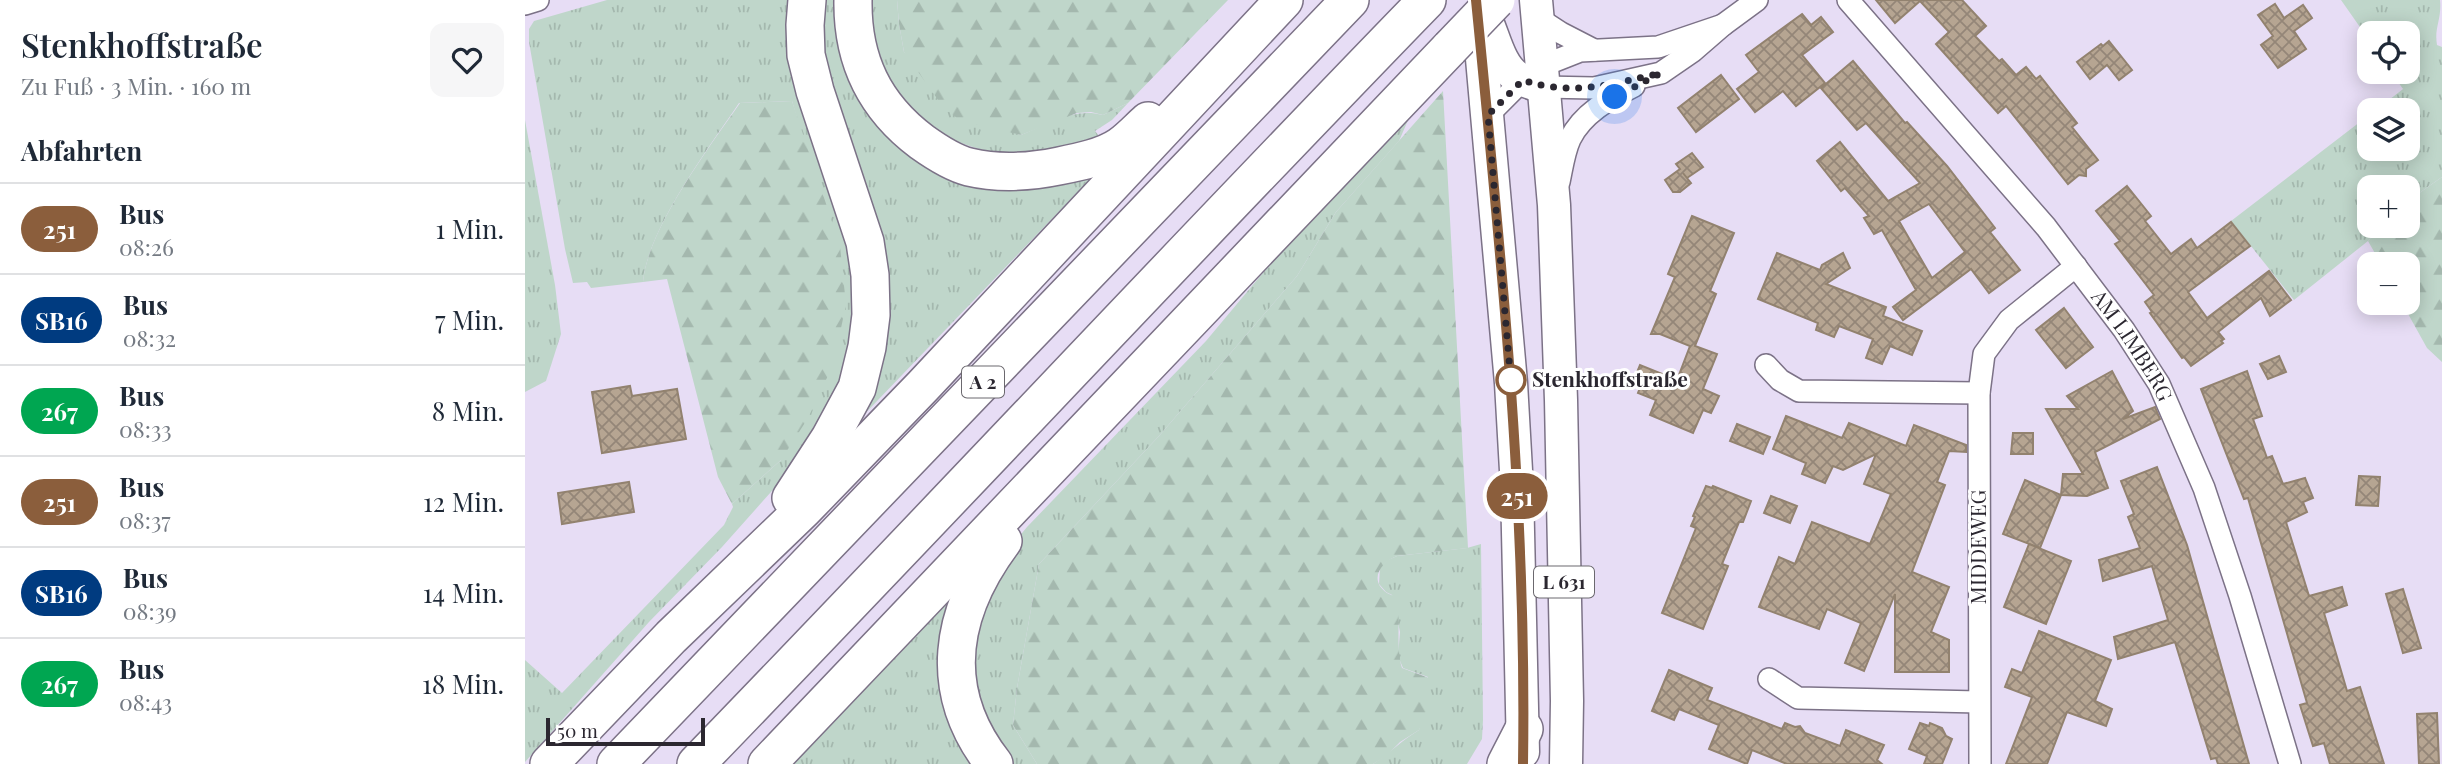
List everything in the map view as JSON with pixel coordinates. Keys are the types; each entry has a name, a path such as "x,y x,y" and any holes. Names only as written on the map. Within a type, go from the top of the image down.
{"highway":[{"path":"671,637 796,493 857,388 867,347 871,301 866,242 815,91 806,55 807,0"},
{"path":"853,0 856,42 865,74 880,101 904,128 934,150 968,167 1004,172 1044,169 1081,161 1118,147 1279,6"},
{"name":"A 2","path":"616,764 1350,0"},
{"name":"A 2","path":"696,764 928,523 1093,345 1427,0"},
{"path":"549,764 671,637 804,509 914,396 1279,6"},
{"path":"767,764 1450,48 1487,16"},
{"path":"994,764 976,739 960,703 956,654 961,626 979,576 990,558 1008,534 1083,455 1097,420"},
{"path":"1506,764 1523,746"}],"main road":[{"name":"L 631","path":"1537,9 1536,78 1554,205 1561,400 1566,764"},
{"name":"L 631","path":"1487,16 1488,115 1509,358 1517,488 1523,746"},
{"path":"1487,16 1505,63 1512,73 1536,78"}],"street":[{"path":"525,4 538,0"},
{"path":"1554,205 1570,139 1579,126 1601,105 1661,73 1758,0"},
{"name":"AM LIMBERG","path":"1848,0 2046,227 2124,330 2159,384 2204,488 2290,764"},
{"path":"1537,9 1561,33 1594,50"},
{"path":"1488,115 1536,78 1580,51 1658,47 1723,25"},
{"path":"1536,78 1594,88 1661,73"},
{"name":"MIDDEWEG","path":"1980,764 1979,393 1984,354 2009,320 2076,266"},
{"path":"1766,365 1780,380 1799,391 1979,393"},
{"path":"1769,679 1798,698 1979,702"}],"green space":[{"path":"607,0 795,0 856,249 853,350 827,418 779,483 649,622 525,762 525,660 562,693 724,525 732,504 781,460 805,146 792,101 739,103 667,214 647,261 643,282 591,288 587,282 573,283 529,42 529,29 534,21"},
{"path":"818,0 841,0 914,146 1097,172 854,425 863,392 850,167 816,24"},
{"path":"866,0 897,0 904,52 1012,132 1021,135 1071,115 1103,115 1128,103 1112,120 1095,131 1099,136 1049,151 999,153 952,139 930,126 906,105 879,65 872,46"},
{"path":"897,0 1228,0 1128,103 1103,115 1077,113 1021,135 959,120 941,104 904,52"},
{"path":"2341,0 2440,0 2436,39 2437,45 2442,47 2442,177 2420,193 2420,175 2357,175 2357,238 2371,238 2294,300 2231,221 2357,124 2357,161 2420,161 2420,98 2391,98 2403,89 2399,84 2420,84 2420,21 2357,23"},
{"path":"1443,91 1468,548 1397,556 1386,562 1378,577 1381,588 1398,598 1402,668 1432,679 1425,716 1419,730 1373,764 1037,764 1013,725 1039,564 1159,436 1297,276 1336,212"},
{"path":"792,101 840,246 846,305 833,365 808,418 781,460 732,504 718,477 667,279 643,282 647,261 668,214 697,165 740,103"},
{"path":"1412,111 1399,141 1336,212 1297,276 1159,436 1039,564 1013,725 1037,764 1006,764 992,746 967,649 1010,548 1206,341 1292,238"},
{"path":"525,120 555,285 561,334 546,381 525,392"},
{"path":"2442,177 2442,362 2427,348 2409,315 2420,315 2420,252 2374,252 2368,241 2371,238 2420,238 2420,193"},
{"path":"1481,544 1482,739 1467,764 1373,764 1419,730 1428,677 1403,668 1398,656 1400,632 1392,595 1379,584 1380,567 1397,556"},
{"path":"960,578 978,764 788,764 855,699"}],"building":[{"path":"1876,0 1962,0 1986,26 1975,36 2016,75 2026,67 2036,79 2040,76 2077,123 2072,127 2098,160 2086,169 2086,176 2079,175 2068,184 2006,106 1998,113 1936,44 1949,32 1920,1 1895,23"},
{"path":"2275,4 2284,18 2303,5 2312,18 2294,31 2306,49 2278,68 2261,45 2273,36 2258,15"},
{"path":"1802,14 1811,25 1821,17 1833,32 1802,55 1825,83 1796,106 1783,91 1755,112 1737,89 1759,72 1746,55"},
{"path":"2109,41 2132,70 2119,80 2107,65 2090,79 2077,62"},
{"path":"1853,61 1905,123 1907,122 1947,166 1995,228 1990,232 2020,270 1989,293 1971,269 1903,320 1893,307 1916,290 1882,230 1874,234 1864,218 1869,216 1845,188 1841,191 1817,161 1840,142 1888,201 1920,183 1866,123 1857,130 1821,88","holes":["1929,204 1965,252 1932,278 1899,221"]},
{"path":"1721,75 1739,99 1696,132 1678,108"},
{"path":"1692,153 1703,167 1687,178 1691,183 1680,192 1673,192 1665,180 1680,169 1676,164"},
{"path":"2127,186 2151,216 2145,221 2171,254 2191,239 2197,248 2231,222 2250,246 2188,292 2207,318 2269,271 2291,300 2270,316 2261,298 2218,332 2224,339 2221,341 2223,343 2191,366 2182,358 2150,313 2152,312 2145,302 2154,295 2115,244 2120,241 2096,211"},
{"path":"1692,216 1734,233 1710,291 1716,294 1695,346 1717,354 1703,389 1719,396 1711,413 1703,410 1693,433 1650,415 1656,400 1638,393 1641,385 1633,382 1640,365 1677,380 1690,346 1660,334 1651,334 1675,277 1668,274"},
{"path":"1777,253 1820,270 1822,265 1843,253 1850,268 1826,284 1886,307 1883,316 1922,331 1912,355 1890,346 1882,364 1866,358 1873,339 1839,326 1834,337 1816,330 1818,323 1758,299"},
{"path":"2064,308 2093,347 2066,368 2036,330"},
{"path":"2279,356 2286,372 2268,379 2260,364"},
{"path":"2112,371 2133,411 2123,419 2155,407 2160,419 2095,452 2108,488 2087,496 2061,495 2063,474 2083,474 2046,409 2078,409 2067,396"},
{"path":"2247,371 2262,416 2253,419 2267,458 2272,456 2283,484 2305,478 2313,498 2303,502 2307,512 2286,522 2309,596 2342,587 2347,605 2324,613 2347,691 2360,687 2384,764 2330,764 2324,743 2313,746 2300,705 2307,703 2248,498 2244,499 2201,389"},
{"path":"630,386 632,396 677,389 686,439 602,453 592,392"},
{"path":"1786,416 1842,438 1849,423 1906,446 1914,425 1966,445 1966,452 1949,451 1937,482 1945,485 1912,572 1949,587 1931,632 1949,640 1949,672 1895,672 1895,594 1864,671 1845,663 1861,623 1827,609 1819,629 1759,607 1779,557 1795,564 1812,522 1870,544 1891,494 1864,484 1876,454 1843,470 1833,466 1825,483 1802,474 1806,463 1773,449"},
{"path":"1737,424 1770,437 1763,454 1730,441"},
{"path":"2013,433 2033,433 2033,454 2011,454"},
{"path":"2157,467 2187,545 2249,764 2218,764 2216,758 2211,759 2175,642 2118,659 2114,637 2168,620 2152,566 2103,581 2099,560 2140,548 2128,517 2134,514 2121,481"},
{"path":"2359,476 2380,477 2378,506 2356,505"},
{"path":"2025,480 2061,495 2040,548 2003,534"},
{"path":"629,482 634,512 562,524 558,493"},
{"path":"1706,486 1713,486 1751,501 1743,522 1739,522 1722,564 1728,566 1703,629 1662,613 1696,528 1691,526 1695,517 1693,516"},
{"path":"1771,496 1797,506 1790,523 1764,513"},
{"path":"2029,544 2071,561 2046,624 2004,607"},
{"path":"2403,589 2421,648 2403,653 2386,594"},
{"path":"2039,631 2111,660 2095,701 2112,709 2106,726 2067,712 2047,764 2006,764 2032,697 2005,687 2012,669 2022,673"},
{"path":"1669,670 1712,688 1707,700 1782,729 1785,723 1800,726 1805,733 1840,746 1846,730 1884,745 1877,760 1882,764 1787,764 1752,750 1747,764 1709,749 1719,725 1679,709 1674,720 1652,711"},
{"path":"2437,713 2439,764 2419,764 2417,714"},
{"path":"1920,723 1929,726 1930,723 1942,728 1946,736 1952,739 1942,764 1924,764 1927,756 1909,749"}],"bus line":[{"name":"251","path":"1476,0 1511,383 1517,488 1523,764"}],"place":[{"name":"Stenkhoffstraße","path":"1511,380"}],"route":[{"path":"1511,380 1511,383 1488,115 1523,80 1543,87 1594,88 1661,73 1615,97"}]}
